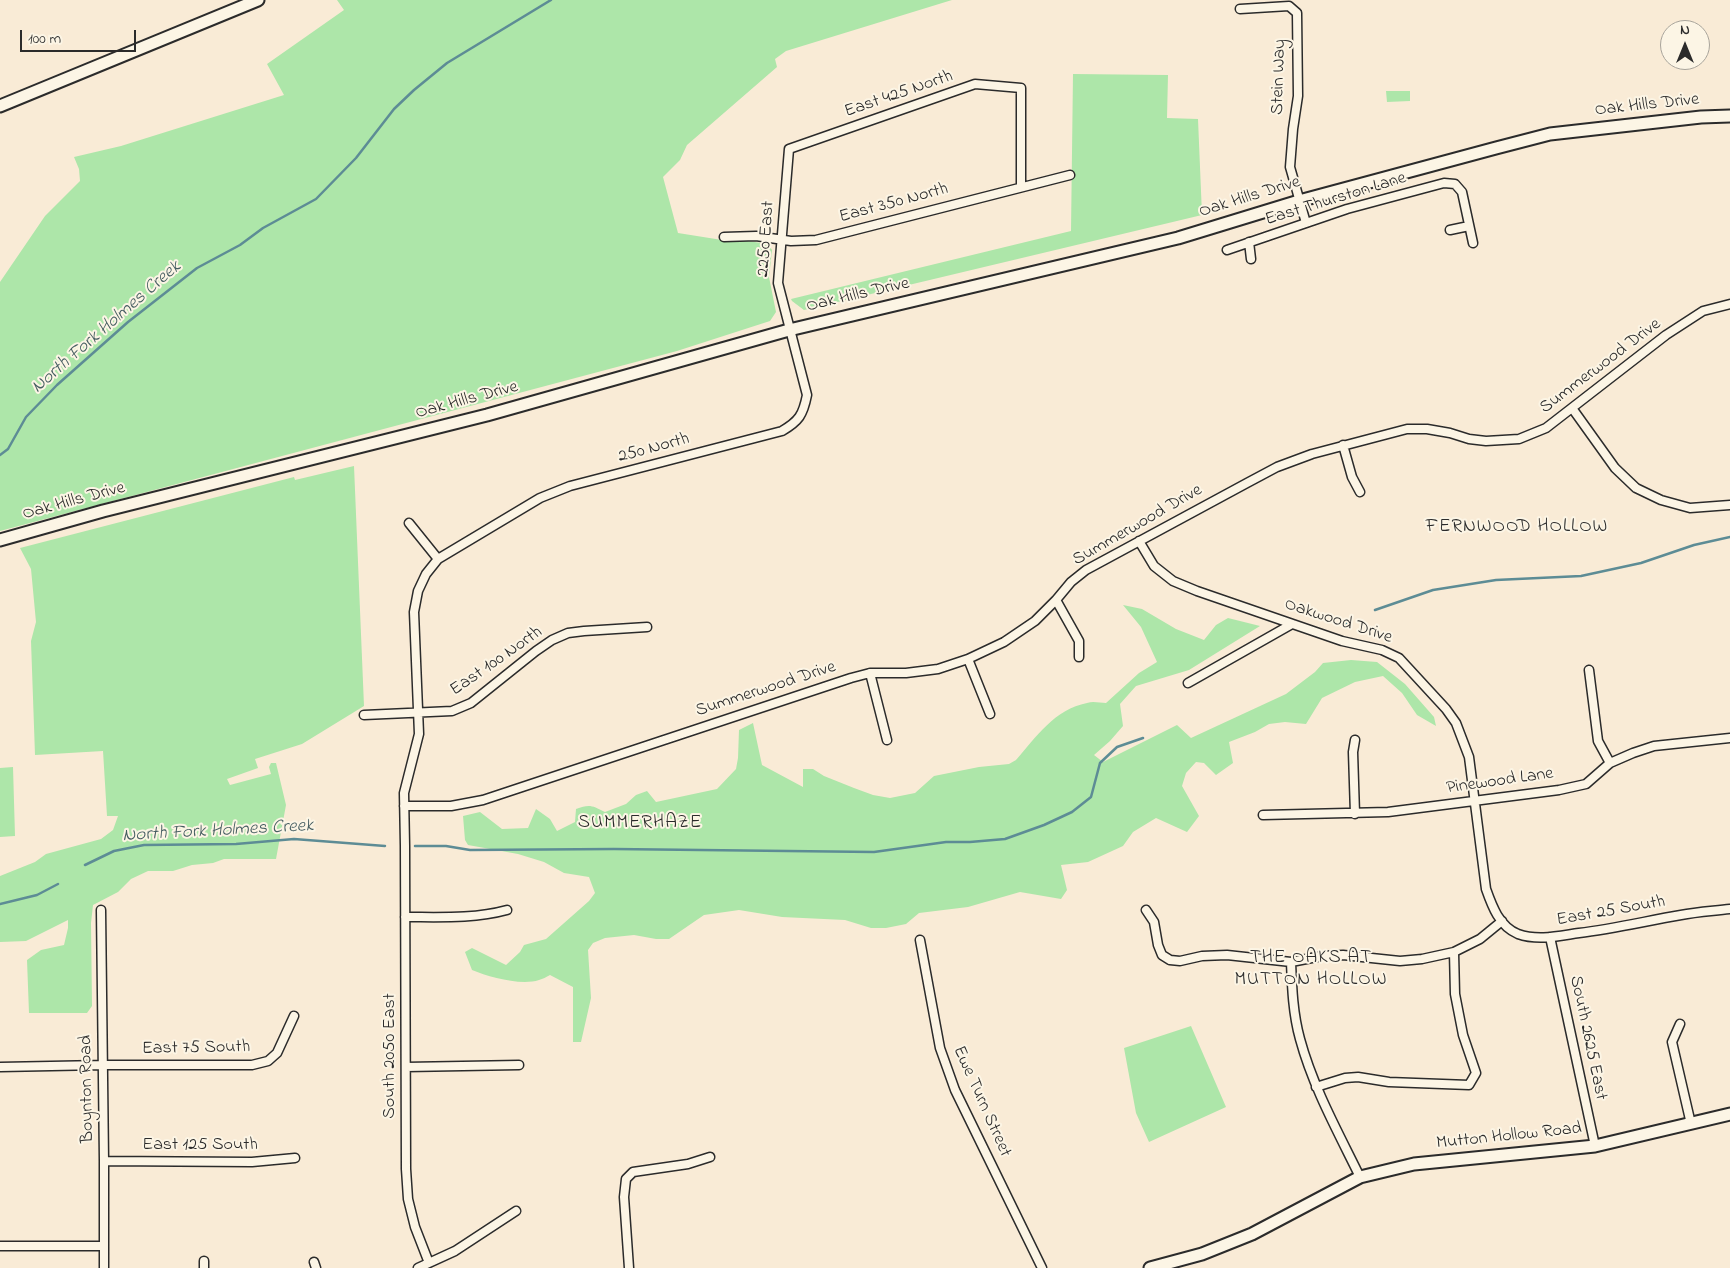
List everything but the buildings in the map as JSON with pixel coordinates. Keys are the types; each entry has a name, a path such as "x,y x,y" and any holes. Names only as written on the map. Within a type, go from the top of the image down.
{"main road":[{"path":"0,106 258,0"},
{"name":"Oak Hills Drive","path":"0,540 103,511 487,415 789,330 1178,238 1299,201 1452,158 1550,134 1652,122 1730,116"},
{"name":"Mutton Hollow Road","path":"1150,1268 1202,1254 1252,1234 1360,1177 1414,1164 1595,1146 1730,1114"}],"street":[{"name":"Stein Way","path":"1240,9 1289,6 1297,13 1298,96 1290,167 1306,223"},
{"name":"East 425 North","path":"789,149 975,84 1021,88 1021,187"},
{"name":"2250 East","path":"789,149 778,283 789,330"},
{"name":"East 350 North","path":"724,237 756,236 782,240 816,240 1070,175"},
{"name":"East Thurston Lane","path":"1227,250 1347,209 1444,183 1455,184 1462,192 1470,226"},
{"path":"1450,230 1470,226 1473,244"},
{"path":"1249,242 1250,260"},
{"name":"Summerwood Drive","path":"404,806 451,806 483,800 850,678 870,673 906,673 938,669 968,660 1004,642 1035,621 1071,582 1086,570 1277,467 1312,454 1407,429 1427,428 1469,439 1486,441 1519,438 1546,428 1666,335 1702,312 1730,304"},
{"name":"250 North","path":"438,560 540,498 570,486 782,431 796,423 804,409 806,395 789,330"},
{"path":"1572,408 1615,468 1636,488 1661,500 1690,508 1730,505"},
{"path":"1343,445 1352,477 1360,492"},
{"path":"409,523 438,560"},
{"name":"Oakwood Drive","path":"1139,541 1154,566 1174,581 1197,591 1292,624 1382,650 1399,658 1456,722 1469,757 1486,888 1493,909 1502,922"},
{"name":"South 2050 East","path":"429,1263 415,1227 408,1199 406,1169 404,806 407,779 419,734 414,612 418,591 426,574 438,560"},
{"path":"1056,600 1079,641 1079,657"},
{"path":"1188,684 1292,624"},
{"name":"East 100 North","path":"364,715 452,711 471,703 544,646 568,633 584,630 646,627"},
{"path":"968,660 990,714"},
{"path":"1589,670 1598,741 1610,763"},
{"path":"870,673 888,740"},
{"name":"Pinewood Lane","path":"1263,815 1388,812 1559,790 1586,784 1610,763 1654,746 1730,738"},
{"path":"1355,740 1353,752 1355,814"},
{"name":"East 25 South","path":"1502,922 1516,933 1533,938 1615,928 1682,915 1730,909"},
{"name":"Boynton Road","path":"100,910 104,1268"},
{"path":"405,916 464,917 507,910"},
{"path":"1146,910 1154,922 1158,945 1162,955 1170,960 1180,961 1202,956 1227,954 1291,962 1322,956 1343,955 1400,961 1422,959 1454,952 1480,939 1502,922"},
{"name":"South 2625 East","path":"1550,937 1595,1146"},
{"name":"Ewe Turn Street","path":"920,940 940,1048 955,1090 1042,1268"},
{"path":"1316,1087 1358,1076 1389,1082 1469,1085 1476,1073 1463,1035 1455,994 1454,952"},
{"path":"1291,962 1293,1003 1299,1037 1316,1087 1360,1177"},
{"name":"East 75 South","path":"0,1067 252,1065 268,1061 277,1053 294,1016"},
{"path":"1680,1024 1672,1042 1691,1124"},
{"path":"406,1067 519,1066"},
{"path":"629,1268 624,1197 626,1179 632,1172 688,1164 710,1157"},
{"name":"East 125 South","path":"104,1161 252,1162 295,1158"},
{"path":"418,1268 454,1251 516,1210"},
{"path":"0,1246 104,1246"}],"green space":[{"path":"337,0 952,0 786,51 775,59 777,67 687,145 680,160 663,177 678,233 722,240 741,240 768,244 772,250 769,277 776,312 770,321 677,351 0,531 0,282 45,216 80,181 79,169 74,157 121,146 284,95 267,64 344,10"},
{"path":"1073,74 1168,75 1167,118 1198,119 1202,215 804,310 792,301 791,299 1071,231"},
{"path":"1386,91 1410,91 1410,101 1387,102"},
{"path":"354,466 364,706 302,744 255,759 258,768 227,779 230,785 271,774 269,767 271,763 276,763 286,805 276,859 224,859 173,871 148,871 131,879 118,892 93,905 91,923 92,1006 87,1013 29,1013 27,960 41,950 64,945 68,920 26,941 0,942 0,876 35,862 46,854 101,839 113,830 118,816 107,816 103,751 35,755 31,641 36,622 31,569 20,548 294,477 295,480"},
{"path":"1123,605 1142,609 1176,629 1204,640 1216,625 1228,618 1260,626 1189,670 1136,686 1120,704 1123,726 1094,755 1103,762 1177,725 1191,738 1286,694 1315,672 1323,663 1351,660 1377,662 1405,684 1434,717 1436,726 1417,715 1402,693 1383,676 1355,682 1322,698 1306,724 1285,722 1269,724 1255,732 1229,742 1233,763 1216,775 1204,763 1196,762 1186,773 1182,786 1199,816 1187,832 1156,818 1133,832 1123,846 1088,862 1061,865 1067,890 1061,899 1020,892 968,907 919,913 906,924 886,928 871,928 845,920 782,917 739,910 704,915 669,939 634,935 605,938 593,943 588,950 591,998 581,1042 573,1042 573,987 550,975 532,982 523,982 496,978 472,970 465,952 472,948 506,965 520,952 524,945 546,939 589,901 595,893 589,877 564,873 544,862 518,854 468,845 465,840 463,816 480,812 502,829 528,828 536,809 550,819 557,831 575,822 576,809 584,806 594,807 605,812 626,804 636,795 647,791 656,802 717,789 736,769 739,730 753,723 762,765 803,787 803,769 813,769 824,776 854,788 873,795 890,798 915,793 934,776 979,767 1009,764 1016,760 1047,725 1065,711 1092,702 1106,703 1139,673 1157,662 1141,627"},
{"path":"13,767 15,836 0,837 0,768"},
{"path":"1191,1026 1226,1107 1149,1142 1136,1113 1124,1048"}],"waterway":[{"name":"North Fork Holmes Creek","path":"0,455 8,449 26,417 57,385 128,322 197,268 240,245 263,228 316,199 356,158 394,109 414,90 447,63 551,0"},
{"name":"North Fork Holmes Creek","path":"1375,610 1433,590 1496,580 1581,576 1641,563 1694,545 1730,537"},
{"name":"North Fork Holmes Creek","path":"1343,625 1349,622"},
{"name":"North Fork Holmes Creek","path":"415,846 446,846 470,850 614,849 874,852 946,842 1005,839 1044,825 1072,812 1091,797 1100,763 1117,747 1143,738"},
{"name":"North Fork Holmes Creek","path":"85,865 114,851 144,845 236,844 294,839 385,846"},
{"name":"North Fork Holmes Creek","path":"0,904 37,895 58,884"}],"district":[{"name":"FERNWOOD HOLLOW","path":"1517,528"},
{"name":"SUMMERHAZE","path":"640,824"},
{"name":"THE OAKS AT MUTTON HOLLOW","path":"1311,970"}]}
